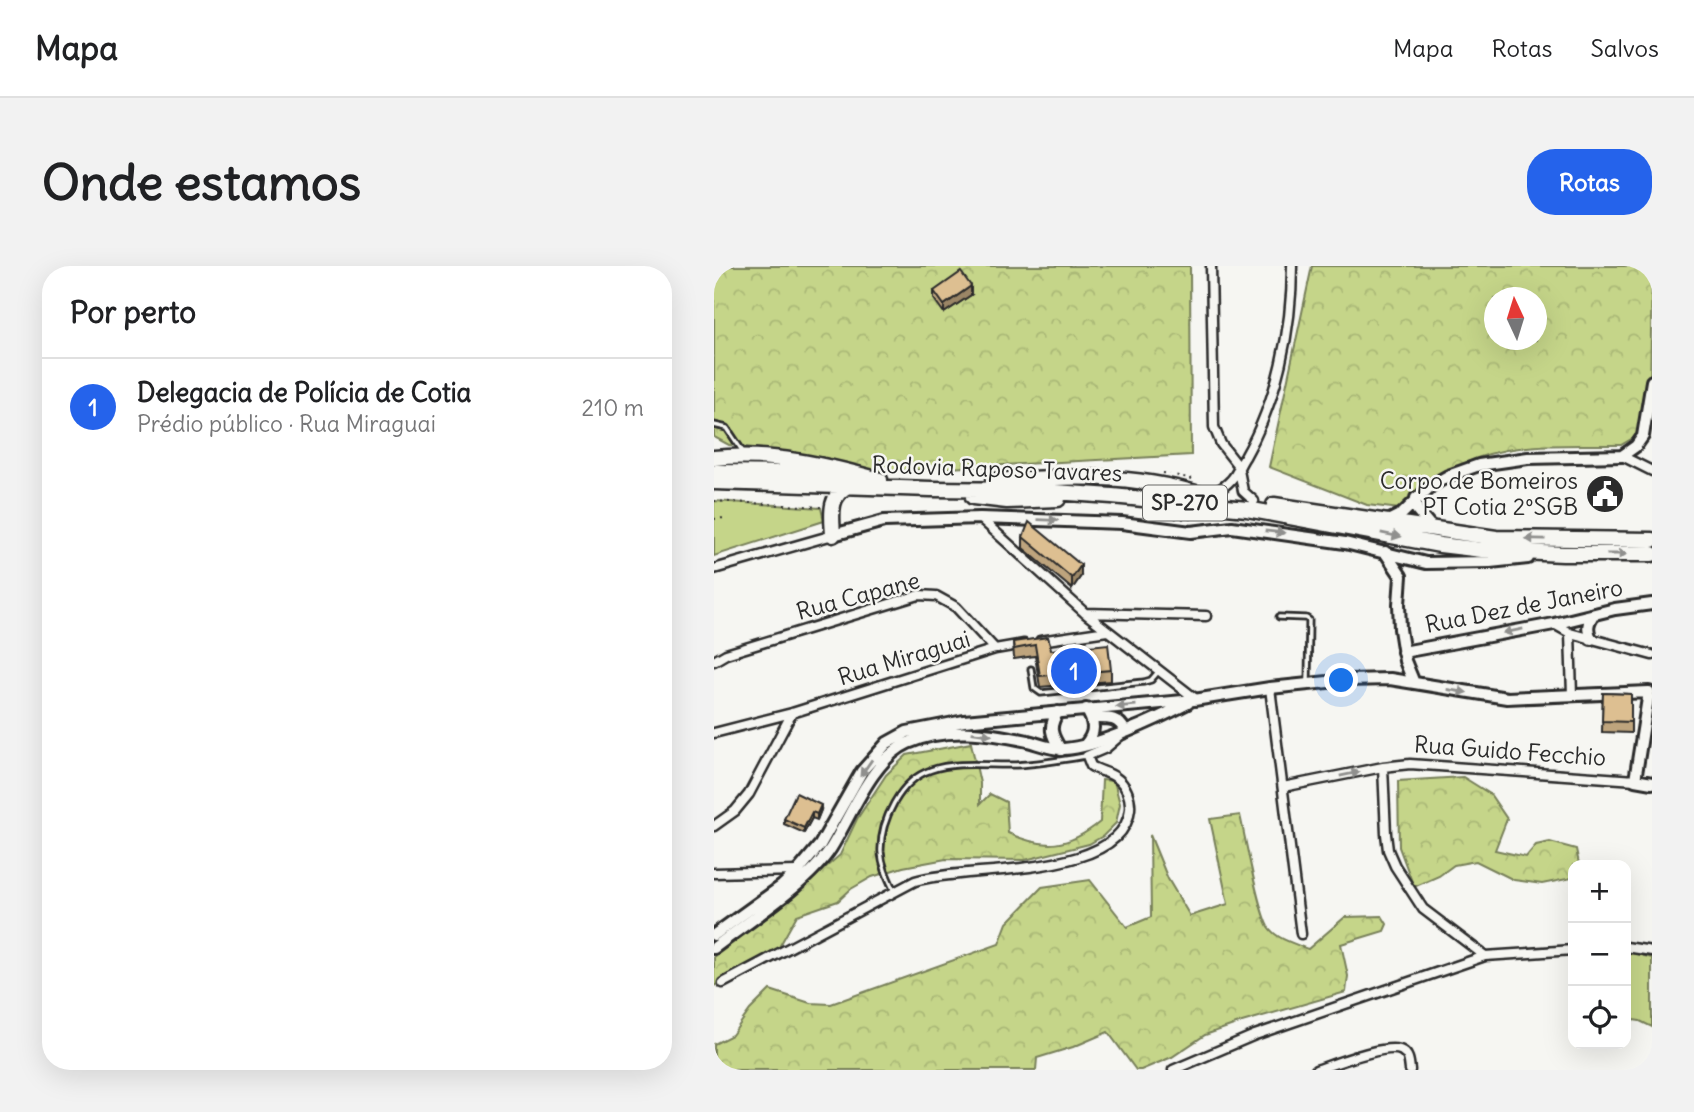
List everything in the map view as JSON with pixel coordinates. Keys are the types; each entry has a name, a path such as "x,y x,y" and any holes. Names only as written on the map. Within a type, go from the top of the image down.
{"highway":[{"path":"714,458 746,456 825,464 880,480"},
{"name":"Rodovia Raposo Tavares","path":"714,472 788,473 880,480 989,481 1206,495 1496,538 1652,540"},
{"name":"Rodovia Raposo Tavares","path":"714,482 931,489 1007,502 1112,496 1247,509 1440,545 1482,550 1652,554"},
{"path":"804,486 819,496 829,513 833,535"},
{"path":"829,513 835,497 848,486"}],"main road":[{"path":"1388,521 1402,514 1432,485 1479,465 1528,458 1622,456 1636,446 1643,436 1652,381"},
{"path":"1416,498 1417,510 1432,528"},
{"path":"833,535 884,521 980,518 1122,523 1191,531 1232,527 1297,535 1417,561 1465,563 1563,554"},
{"path":"1385,552 1401,576 1399,604 1404,656 1414,683"},
{"path":"1401,576 1417,561"},
{"name":"Rua Dez de Janeiro","path":"1404,656 1615,609 1652,604"},
{"path":"1591,639 1587,629 1593,615"},
{"path":"1390,679 1404,656"},
{"path":"1089,714 1308,683 1390,679 1507,698 1650,692 1635,780"},
{"path":"714,948 811,873 830,850 889,754 907,743 931,735 972,732 1062,750 1086,750 1196,700"},
{"path":"714,934 782,886 798,871 820,845 862,771 896,736 954,723 1058,712 1089,714 1116,720 1125,731"},
{"path":"1058,712 1052,721 1051,730 1053,738 1062,750"},
{"path":"1086,750 1093,735 1089,714"},
{"name":"Rua Guido Fecchio","path":"1635,780 1652,783"}],"street":[{"path":"1211,266 1214,427 1221,444 1239,467 1239,480 1244,491 1254,501"},
{"path":"1206,495 1224,488 1233,479 1255,440 1273,390 1286,340 1292,266"},
{"path":"1622,456 1652,471"},
{"path":"980,518 1085,613 1196,700"},
{"path":"714,569 833,535"},
{"name":"Rua Capane","path":"714,661 726,654 919,595 936,596 956,607 995,649"},
{"path":"1085,613 1206,616"},
{"path":"1554,624 1570,633 1652,655"},
{"name":"Rua Miraguai","path":"714,733 792,713 995,649 1107,631"},
{"path":"1570,633 1572,695"},
{"path":"1270,688 1301,933"},
{"path":"714,826 735,811 749,794 792,713"},
{"path":"723,984 915,881 933,876 1075,859 1094,853 1109,844 1123,832 1129,820 1131,804 1126,789 1115,777 1091,766 1086,750"},
{"name":"Rua Guido Fecchio","path":"1283,787 1410,764 1635,780"},
{"path":"1383,767 1386,834 1388,850 1395,866 1423,909 1485,956"},
{"path":"714,873 798,871"},
{"path":"1631,948 1652,951"},
{"path":"1173,1070 1255,1035 1485,956 1568,950"},
{"path":"1316,1070 1388,1048 1401,1050 1409,1058 1410,1070"}],"lane":[{"path":"714,425 727,428 746,456"},
{"path":"1279,617 1309,620 1308,683"},
{"path":"1031,669 1034,688 1041,693 1144,682 1151,680 1159,670"},
{"path":"895,893 884,868 882,841 892,806 915,778 930,770 949,766 1018,765 1086,750"}],"path":[{"path":"1163,473 1194,479 1190,516 1172,514"},
{"path":"714,501 829,513"},
{"path":"714,519 725,518"}],"green space":[{"path":"714,266 1190,266 1191,455 874,472 771,450 729,445 714,437"},
{"path":"1312,266 1652,266 1650,393 1640,428 1633,438 1621,445 1539,446 1499,451 1444,474 1400,509 1367,505 1269,467"},
{"path":"714,501 821,508 824,521 714,556"},
{"path":"971,743 980,783 980,804 990,794 1006,802 1008,833 1033,842 1056,844 1088,831 1100,822 1102,780 1114,781 1120,804 1116,823 1103,836 1089,844 1025,860 946,859 903,867 872,877 851,889 838,901 797,915 778,949 714,986 714,957 777,910 840,855 857,819 886,775 907,755"},
{"path":"1463,777 1490,794 1507,819 1495,850 1526,857 1536,845 1550,842 1576,849 1578,860 1568,860 1568,879 1542,884 1514,880 1476,861 1454,865 1439,876 1414,887 1399,847 1398,781"},
{"path":"1240,815 1261,908 1269,928 1277,935 1308,949 1345,917 1382,916 1387,924 1384,931 1341,944 1348,976 1346,992 1205,1035 1172,1057 1141,1070 1136,1070 1108,1032 1037,1058 1036,1070 714,1070 714,1044 732,1035 750,1010 770,990 810,1003 831,1004 999,944 1007,923 1042,887 1090,880 1127,927 1151,917 1150,835 1168,879 1190,916 1228,904 1210,819"},
{"path":"1631,952 1652,958 1652,1027 1631,1020"}],"building":[{"path":"961,272 971,286 944,305 934,291"},
{"path":"1029,522 1081,565 1072,578 1023,537"},
{"path":"1048,637 1051,650 1108,644 1111,670 1040,676 1035,645 1014,649 1013,642"},
{"path":"1603,693 1631,694 1631,722 1602,721"},
{"path":"796,793 821,805 817,814 812,812 804,828 784,819"}],"place":[{"name":"Corpo de Bomeiros PT Cotia 2ºSGB","path":"1605,494"},
{"name":"Delegacia de Polícia de Cotia","path":"1074,671"}]}
